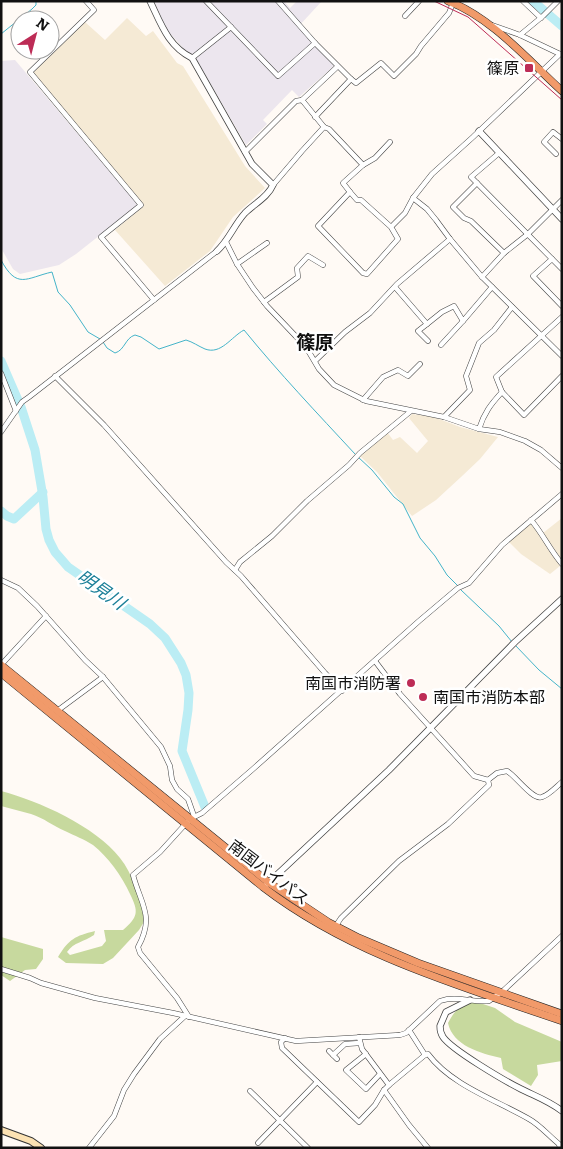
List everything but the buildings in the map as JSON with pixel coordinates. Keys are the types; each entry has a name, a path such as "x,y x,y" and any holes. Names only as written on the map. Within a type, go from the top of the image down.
{"highway":[{"path":"450,2 474,14 488,24 562,91"},
{"name":"南国バイパス","path":"1,665 190,820 287,905 334,929 562,1021"},
{"name":"南国バイパス","path":"1,673 190,820"},
{"name":"南国バイパス","path":"498,995 562,1014"}],"main road":[{"path":"1,1130 31,1141 41,1148"}],"street":[{"path":"86,1 94,10 30,72 141,205 101,237 154,300"},
{"path":"150,1 165,33 180,52 192,58 252,164 273,185"},
{"path":"206,1 278,76 315,43"},
{"path":"278,1 315,43 356,84 381,63 394,76 416,54 449,13 450,2"},
{"path":"405,16 419,1"},
{"path":"522,1 541,18"},
{"path":"520,35 558,1"},
{"path":"392,227 405,213 432,174 561,54 520,35 488,24"},
{"path":"192,58 230,27"},
{"path":"245,152 296,101 302,100 338,67"},
{"path":"315,117 351,79"},
{"path":"302,100 315,117 363,165"},
{"path":"1,432 22,402 217,251 226,242 241,218 270,191 273,185 324,126"},
{"path":"479,132 562,219"},
{"path":"556,154 544,142 553,132 561,137"},
{"path":"350,192 318,226 363,273 369,273 398,239 392,227 361,200 356,200 343,182 363,165 375,158 390,142"},
{"path":"499,153 471,177 562,269"},
{"path":"477,183 453,207 464,218 471,221 504,253"},
{"path":"414,198 427,209 482,277 562,356"},
{"path":"482,277 504,253 528,234 562,200"},
{"path":"315,361 344,332 377,306 395,287 450,239"},
{"path":"226,242 237,264 264,302 306,346 319,369 334,385 364,400 444,417 479,429 500,432 525,441 541,450 562,468"},
{"path":"237,264 266,243"},
{"path":"264,302 298,277 297,268 308,256 322,265"},
{"path":"552,259 534,276 562,306"},
{"path":"395,287 427,324"},
{"path":"441,345 492,287"},
{"path":"428,342 418,331 442,312 454,306 463,321"},
{"path":"444,417 470,390 466,376 479,343 494,330 512,307"},
{"path":"561,319 496,377 502,392 524,415 562,376"},
{"path":"364,400 383,377 398,370 408,376 420,364"},
{"path":"1,374 17,409"},
{"path":"56,376 104,425 342,691"},
{"path":"479,429 486,410 502,392"},
{"path":"235,570 240,562 272,536 307,501 411,411"},
{"path":"187,1016 177,998 138,947 146,931 147,919 133,875 160,852 190,820 202,812 459,588 469,582 502,544 562,494"},
{"path":"530,520 540,531 548,546 562,564"},
{"path":"1,580 18,588 46,616 85,660 103,677 161,747 170,766 172,780 177,789 188,799 190,820"},
{"path":"266,885 389,770 562,598"},
{"path":"1,665 46,616"},
{"path":"375,661 400,694 474,776 488,780"},
{"path":"57,711 103,677"},
{"path":"488,780 497,773 507,771 533,796 538,798 543,797 562,782"},
{"path":"334,929 341,918 400,861 448,824 468,803 486,789 490,785 488,780"},
{"path":"1,969 41,983 95,998 187,1016 296,1041 359,1040 400,1035 409,1030 440,1001 456,998 486,1002 498,995 562,936"},
{"path":"470,1000 446,1012 440,1026 443,1036 460,1051 494,1073 562,1111"},
{"path":"89,1148 114,1116 124,1090 134,1074 160,1039 187,1016"},
{"path":"409,1030 425,1055 428,1054 437,1066 482,1096 530,1120 559,1144 560,1148"},
{"path":"285,1038 281,1042 282,1048 359,1122 375,1105 384,1090 425,1055"},
{"path":"359,1040 366,1054 389,1085"},
{"path":"329,1051 335,1057 345,1044 359,1040"},
{"path":"366,1054 346,1070 366,1089 380,1074"},
{"path":"258,1143 317,1082"},
{"path":"384,1090 428,1148"},
{"path":"250,1091 308,1148"}],"shaded area":[{"path":"154,1 284,1 290,8 297,1 322,1 298,27 334,66 299,97 292,90 263,120 267,124 246,145 198,62 167,30"},
{"path":"127,18 146,36 153,31 177,63 183,66 245,166 265,188 233,217 210,251 165,286 115,230 144,206 33,73 46,60 60,60 60,47 85,22 105,40"},
{"path":"15,60 138,205 76,254 59,265 20,274 13,269 1,248 1,61"},
{"path":"412,414 434,417 460,427 498,437 480,459 436,500 412,516 377,472 360,456 387,432 393,440 400,437 417,453 428,441 409,418"},
{"path":"562,518 562,560 543,533"},
{"path":"530,523 539,532 560,566 550,574 521,554 509,542"}],"green space":[{"path":"1,791 49,808 81,825 109,846 125,864 147,917 139,930 113,958 103,964 66,963 58,957 69,942 77,937 95,931 94,935 70,949 67,952 70,955 102,946 106,941 104,930 123,930 132,921 136,914 135,905 119,874 104,855 90,843 36,816 1,806"},
{"path":"1,937 43,949 43,959 36,969 25,970 10,981 1,975"},
{"path":"477,1002 495,1008 515,1022 562,1042 562,1061 537,1065 538,1075 531,1086 503,1069 501,1058 476,1051 461,1043 451,1031 448,1023 460,1008"}],"waterway":[{"path":"1,34 32,9 36,5 36,1"},
{"path":"533,1 562,26"},
{"path":"1,260 17,279 29,279 52,272 58,292 70,305 88,332 100,339"},
{"path":"103,342 107,348 115,353 135,335 159,349 186,340 205,349 216,350 244,330 284,377 355,454"},
{"name":"明見川","path":"1,361 21,407 35,450 46,529 55,552 68,567 150,624 165,638 181,663 186,675 189,693 182,751 205,807"},
{"path":"358,457 372,470 394,497 403,504 420,538 435,556 447,575 459,587"},
{"path":"1,511 14,519 43,492"},
{"path":"461,590 499,626 512,642"},
{"path":"515,645 539,670 562,689"}],"tram line":[{"path":"434,1 468,17 562,100"}],"place":[{"name":"篠原","path":"529,68"},
{"name":"南国市消防署","path":"411,683"},
{"name":"南国市消防本部","path":"423,697"}],"district":[{"name":"篠原","path":"315,342"}]}
